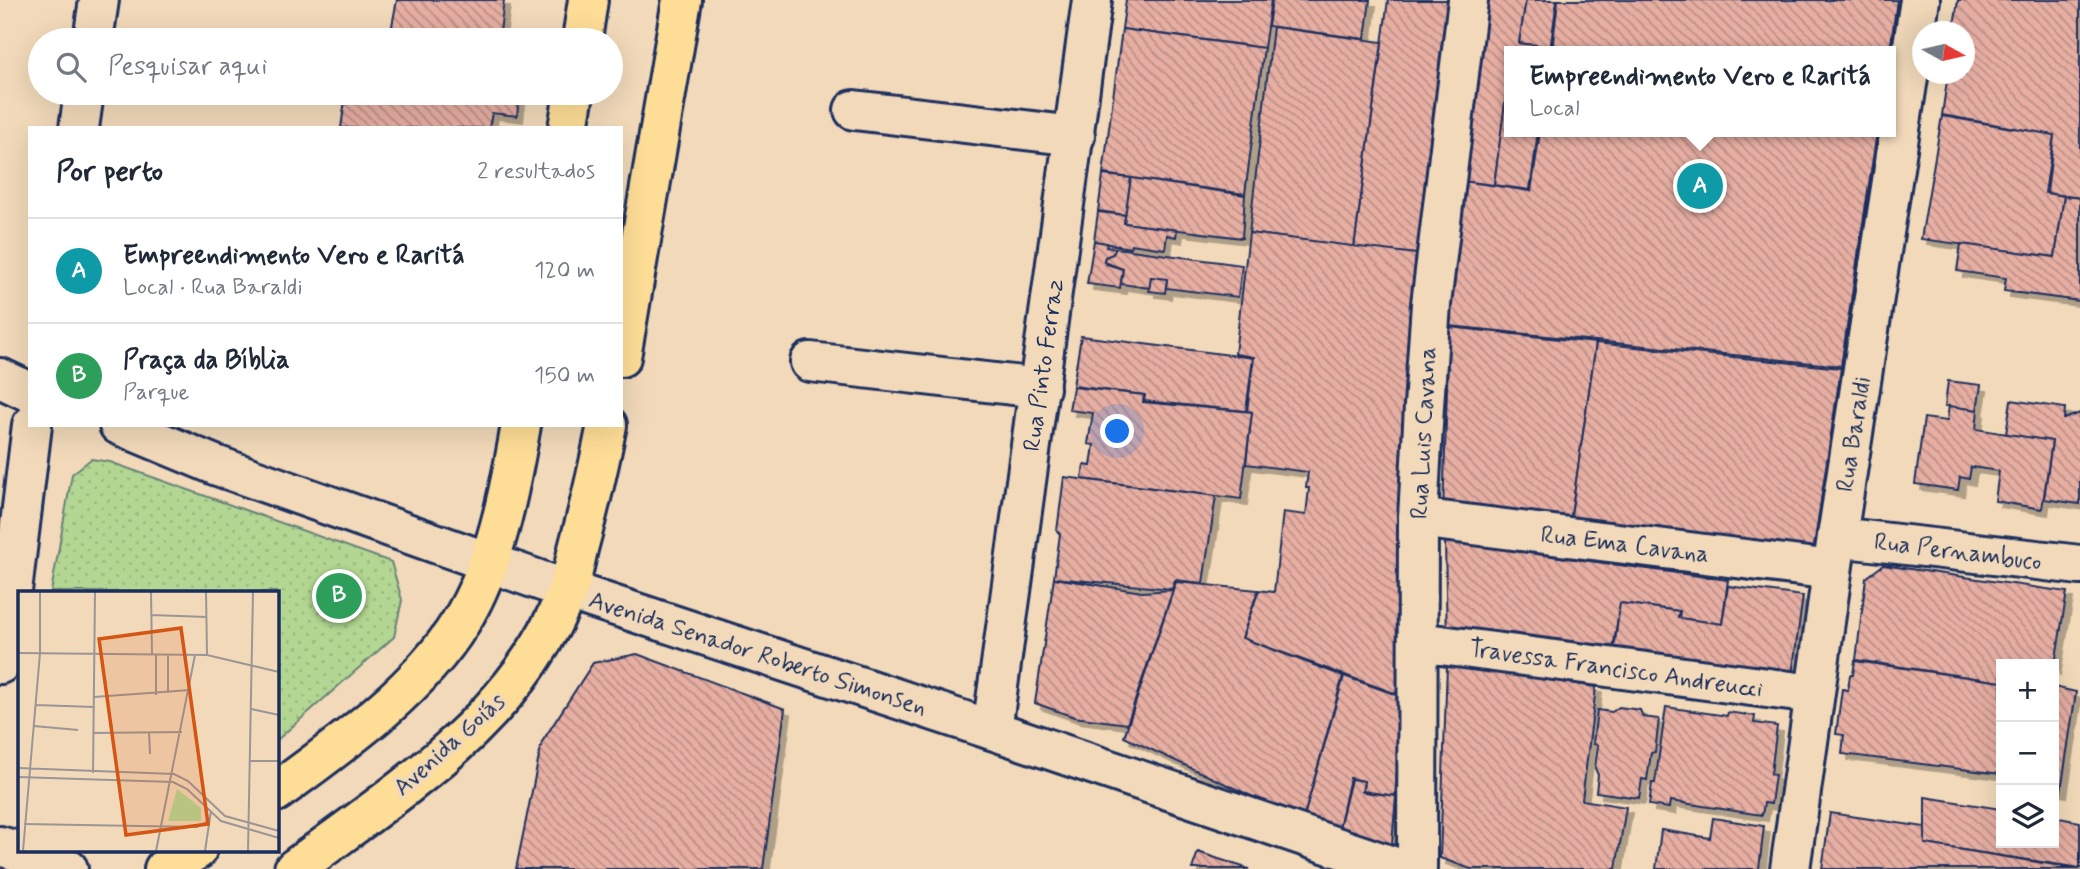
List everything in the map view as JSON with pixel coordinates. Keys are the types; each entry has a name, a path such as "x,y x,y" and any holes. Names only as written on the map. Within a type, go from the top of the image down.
{"main road":[{"path":"584,28 588,0"},
{"path":"623,347 681,0"},
{"path":"568,126 572,105"},
{"path":"278,791 321,760 391,702 447,644 462,621 488,561 505,502 521,427"},
{"name":"Avenida Goiás","path":"294,869 407,785 477,726 518,681 552,625 568,590 607,427"},
{"path":"164,869 194,852"}],"street":[{"path":"95,28 100,0"},
{"name":"Rua Pinto Ferraz","path":"992,730 1092,0"},
{"name":"Rua Luis Cavana","path":"1417,869 1418,518 1431,304 1468,0"},
{"name":"Rua Baraldi","path":"1790,869 1834,553 1920,0"},
{"path":"79,126 82,105"},
{"path":"854,110 1075,136"},
{"path":"810,362 1040,388"},
{"path":"0,378 28,391"},
{"path":"0,664 12,591 32,427"},
{"name":"Avenida Senador Roberto Simonsen","path":"124,427 215,464 568,590 1401,869"},
{"name":"Rua Ema Cavana","path":"1418,518 1834,553"},
{"name":"Rua Pernambuco","path":"1834,553 2080,565"},
{"name":"Travessa Francisco Andreucci","path":"1418,642 1813,694"},
{"path":"31,852 68,869"}],"green space":[{"path":"91,459 110,462 391,562 402,600 394,637 278,739 278,591 51,591 72,474"}],"building":[{"path":"397,0 504,0 500,28 392,28"},
{"path":"1126,0 1271,0 1264,48 1122,29"},
{"path":"1272,0 1370,0 1365,39 1268,26"},
{"path":"1388,0 1457,0 1424,255 1354,247"},
{"path":"1487,0 1526,0 1519,43 1546,46 1504,46 1504,115 1494,185 1462,181"},
{"path":"1526,0 1557,0 1551,46 1519,43"},
{"path":"1558,0 1897,0 1891,46 1553,46"},
{"path":"1958,0 2080,0 2080,198 2047,193 2054,135 1942,115 1947,84 1975,84 1975,21 1955,21"},
{"path":"1273,27 1382,42 1354,247 1249,233"},
{"path":"1122,29 1264,48 1245,194 1103,174"},
{"path":"344,105 518,105 517,116 492,113 489,126 341,126"},
{"path":"1504,110 1504,137 1537,137 1530,190 1494,185"},
{"path":"1942,116 2054,135 2045,193 2064,196 2055,257 1921,239"},
{"path":"1539,137 1876,137 1841,366 1449,326 1462,181 1531,191"},
{"path":"1103,175 1131,178 1126,215 1098,211"},
{"path":"1131,178 1245,195 1242,238 1124,223"},
{"path":"2064,196 2080,198 2080,301 2004,291 2006,278 1957,271 1961,244 2055,257"},
{"path":"1098,212 1125,215 1124,223 1177,230 1176,237 1167,235 1165,249 1131,244 1130,248 1094,241"},
{"path":"1249,233 1424,255 1401,492 1397,694 1242,638 1259,590 1274,592 1283,512 1306,515 1309,488 1306,488 1308,472 1246,464 1252,412 1247,411 1254,357 1235,354"},
{"path":"1094,241 1116,248 1113,254 1104,260 1106,264 1123,269 1120,288 1087,284"},
{"path":"1116,248 1242,265 1238,297 1166,288 1167,279 1151,277 1150,288 1121,284 1123,269 1104,262 1105,257 1113,254"},
{"path":"1151,277 1167,279 1165,293 1149,291"},
{"path":"1449,327 1596,343 1569,530 1443,513"},
{"path":"1081,336 1253,358 1246,411 1144,401 1145,395 1073,386"},
{"path":"1596,343 1841,368 1812,560 1569,530"},
{"path":"1948,381 1981,385 1977,410 1945,406"},
{"path":"1073,387 1144,395 1143,402 1252,412 1241,499 1082,479 1084,465 1091,466 1094,445 1088,444 1093,413 1069,410"},
{"path":"2011,400 2065,408 2064,419 2080,413 2080,504 2044,499 2052,441 2006,434"},
{"path":"1949,406 1978,410 1976,429 2052,441 2042,509 1995,501 1999,471 1971,467 1969,479 1960,477 1958,490 1915,484 1924,418 1947,421"},
{"path":"1064,477 1216,496 1203,583 1175,580 1172,589 1054,578"},
{"path":"1445,541 1728,580 1722,624 1679,618 1680,611 1620,603 1611,663 1447,642"},
{"path":"1883,565 2067,592 2056,659 1996,659 1996,681 1856,660 1866,578"},
{"path":"1054,578 1142,592 1173,590 1127,724 1074,717 1035,703"},
{"path":"1176,582 1258,590 1242,638 1343,676 1303,820 1124,737"},
{"path":"1728,586 1803,596 1790,689 1613,658 1620,603 1679,611 1678,618 1722,624"},
{"path":"637,654 785,709 763,869 516,869 542,742 593,663"},
{"path":"1855,661 1996,681 1996,773 1842,754 1844,735 1836,734 1842,689 1848,690 1850,675 1853,675"},
{"path":"1447,665 1596,687 1582,800 1626,807 1616,869 1471,869 1440,858"},
{"path":"1344,676 1397,695 1396,699 1403,700 1395,796 1363,791 1364,781 1350,778 1338,832 1303,820"},
{"path":"2059,688 2076,692 2059,791"},
{"path":"1619,707 1640,710 1643,717 1659,719 1655,752 1651,753 1647,780 1642,779 1639,798 1596,792 1598,745 1593,744 1597,710 1612,712"},
{"path":"1666,707 1727,716 1728,712 1755,716 1754,723 1777,726 1771,774 1775,775 1771,804 1764,803 1762,815 1670,801 1669,808 1649,805 1652,783 1655,783"},
{"path":"1351,779 1364,781 1362,792 1396,796 1391,856 1338,832"},
{"path":"1925,797 1996,808 1996,848 2059,848 2059,818 2080,822 2080,868 1925,844"},
{"path":"1830,813 1925,827 1925,844 2080,869 1822,869"},
{"path":"1713,818 1764,826 1759,869 1656,869 1661,830 1710,838"},
{"path":"1198,852 1249,869 1192,869"}],"place":[{"name":"Empreendimento Vero e Raritá","path":"1700,186"},
{"name":"Praça da Bíblia","path":"339,596"}]}
